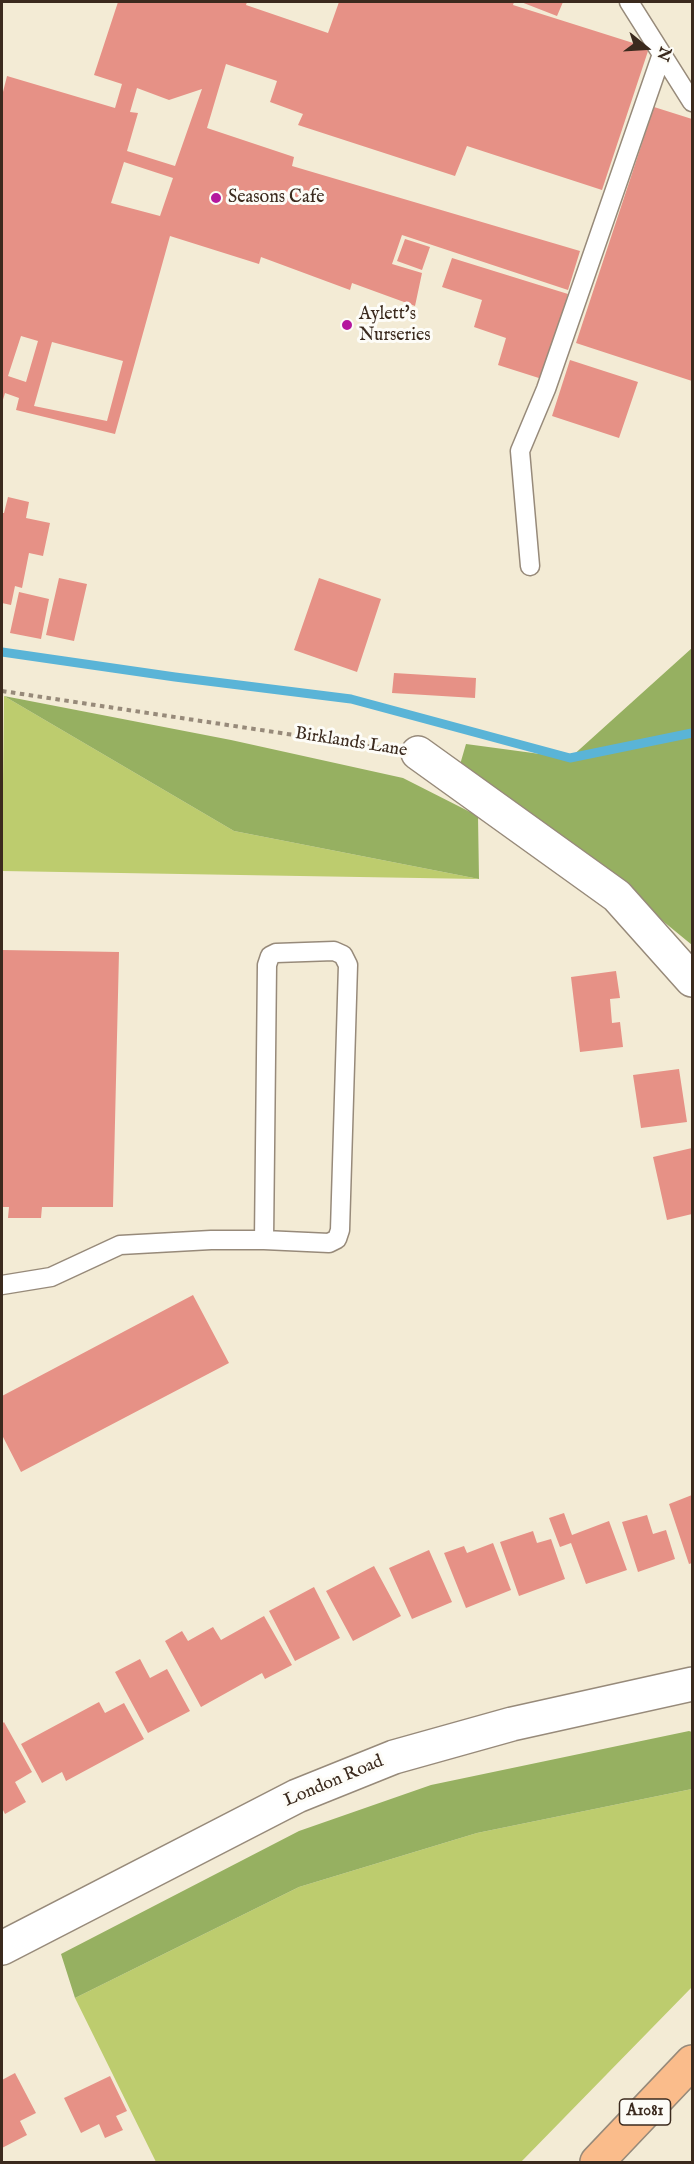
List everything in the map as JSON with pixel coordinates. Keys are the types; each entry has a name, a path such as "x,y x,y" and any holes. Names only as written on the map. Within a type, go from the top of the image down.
{"main road":[{"name":"A1081","path":"597,2163 693,2062"}],"street":[{"name":"Birklands Lane","path":"417,753 617,896 693,980"},
{"name":"London Road","path":"2,1948 297,1796 394,1756 512,1724 693,1684"}],"lane":[{"path":"629,2 693,102"},
{"path":"530,566 520,451 546,389 662,54"},
{"path":"2,1285 51,1277 120,1245 211,1239 329,1243 337,1239 340,1230 348,965 343,955 334,951 276,953 270,956 267,965 264,1240"}],"path":[{"name":"Birklands Lane","path":"2,691 417,753"}],"green space":[{"path":"692,648 692,945 546,825 459,768 466,744 570,758"},
{"path":"4,696 234,831 479,879 2,871"},
{"path":"4,696 231,740 403,778 478,816 479,879 234,831"},
{"path":"692,1732 692,1789 477,1833 299,1887 75,1998 61,1954 299,1831 431,1785"},
{"path":"692,1789 692,1987 521,2162 156,2162 75,1998 299,1887 477,1833"}],"building":[{"path":"118,2 247,2 246,5 328,33 339,2 514,2 513,5 649,48 602,190 467,146 455,176 298,125 303,114 270,102 277,81 226,64 207,128 294,157 292,166 580,251 568,290 402,235 392,264 422,273 415,306 352,283 350,290 261,257 259,264 170,236 115,434 16,410 19,398 5,393 2,403 2,96 7,76 115,108 122,84 94,75","holes":["137,88 169,100 202,89 175,166 127,151 138,113 130,112","124,162 173,178 160,216 111,203","21,336 38,341 26,382 8,376","52,342 123,361 107,421 34,406"]},
{"path":"521,2 563,2 557,16"},
{"path":"654,107 692,119 692,381 576,343"},
{"path":"405,239 430,247 422,270 397,261"},
{"path":"452,258 568,294 542,379 498,365 506,338 474,327 482,300 442,287"},
{"path":"570,360 638,382 619,438 552,416"},
{"path":"8,497 29,502 26,518 50,523 43,556 29,553 22,588 15,586 11,605 2,603 2,513 4,513"},
{"path":"59,578 87,584 74,641 46,635"},
{"path":"319,578 381,599 357,672 294,650"},
{"path":"19,592 49,599 41,639 10,633"},
{"path":"394,673 476,678 475,698 392,693"},
{"path":"2,950 119,952 113,1207 42,1207 41,1218 8,1218 9,1207 2,1207"},
{"path":"616,971 620,998 610,999 612,1023 620,1022 623,1047 580,1052 571,977"},
{"path":"679,1069 687,1122 641,1128 633,1075"},
{"path":"692,1148 692,1214 667,1220 653,1157"},
{"path":"193,1295 229,1363 21,1472 2,1435 2,1396"},
{"path":"692,1495 692,1563 689,1564 669,1504"},
{"path":"564,1513 572,1535 609,1521 627,1570 586,1584 571,1543 560,1547 549,1518"},
{"path":"647,1515 653,1534 666,1530 675,1559 638,1572 622,1522"},
{"path":"533,1531 537,1543 551,1539 565,1579 519,1596 500,1542"},
{"path":"493,1543 511,1590 466,1608 444,1553 464,1546 467,1553"},
{"path":"429,1550 452,1602 412,1619 389,1568"},
{"path":"374,1566 401,1616 353,1641 326,1591"},
{"path":"314,1587 340,1638 295,1661 269,1611"},
{"path":"264,1616 292,1665 265,1679 262,1673 201,1707 165,1641 182,1631 188,1641 213,1627 221,1640"},
{"path":"140,1659 150,1678 167,1669 190,1711 148,1733 115,1672"},
{"path":"99,1702 105,1713 124,1703 144,1739 66,1781 62,1772 42,1783 21,1744"},
{"path":"4,1722 32,1772 15,1782 26,1802 5,1814 2,1808 2,1724"},
{"path":"15,2073 36,2113 20,2121 27,2135 2,2148 2,2080"},
{"path":"110,2076 127,2111 116,2116 123,2130 105,2138 99,2124 81,2133 64,2098"}],"waterway":[{"path":"2,652 351,699 570,758 692,733"}],"place":[{"name":"Seasons Cafe","path":"216,198"},
{"name":"Aylett's Nurseries","path":"347,325"}]}
